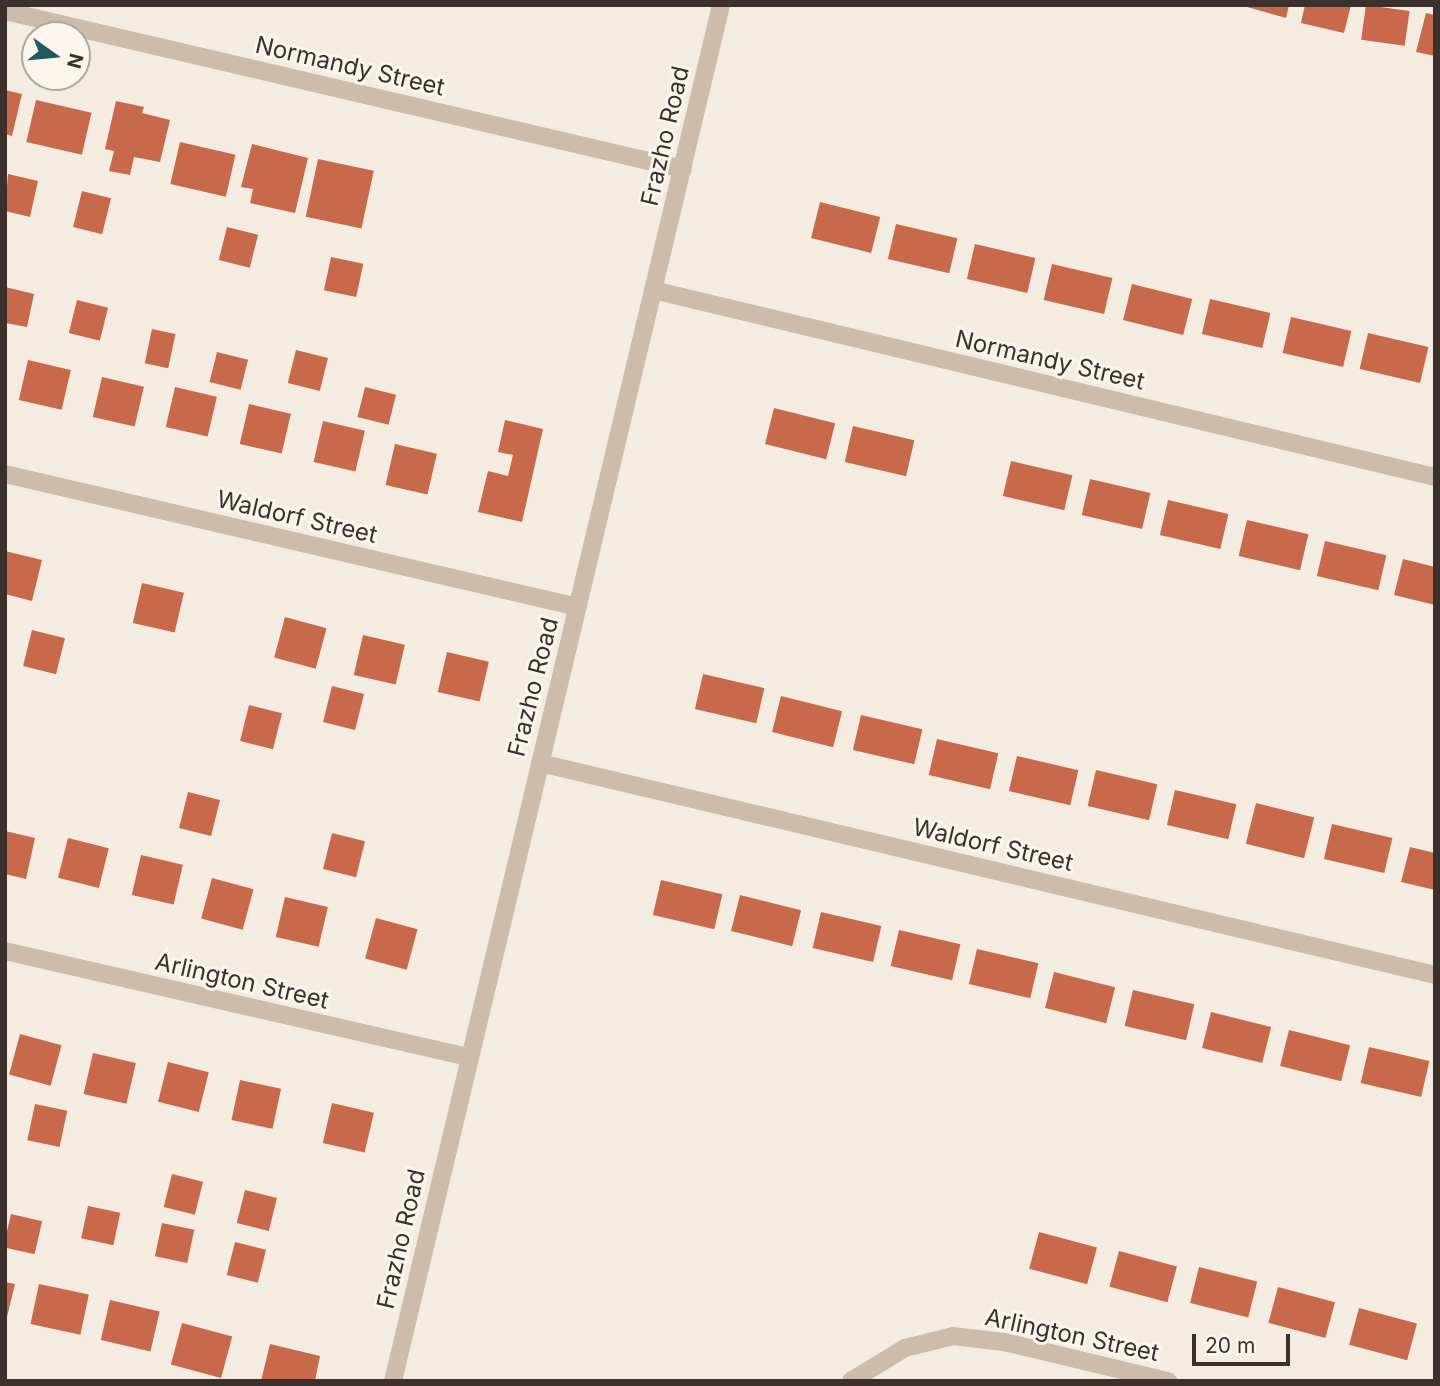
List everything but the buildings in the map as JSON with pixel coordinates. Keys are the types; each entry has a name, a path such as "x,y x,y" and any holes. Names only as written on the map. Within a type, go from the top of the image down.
{"street":[{"name":"Frazho Road","path":"397,1380 467,1057 578,607 721,5"},
{"name":"Normandy Street","path":"5,11 683,169"},
{"name":"Normandy Street","path":"653,290 1435,477"},
{"name":"Waldorf Street","path":"5,474 578,607"},
{"name":"Waldorf Street","path":"540,762 1435,975"},
{"name":"Arlington Street","path":"5,951 467,1057"},
{"name":"Arlington Street","path":"851,1381 870,1373 922,1342 960,1336 1004,1342 1168,1381"}]}
